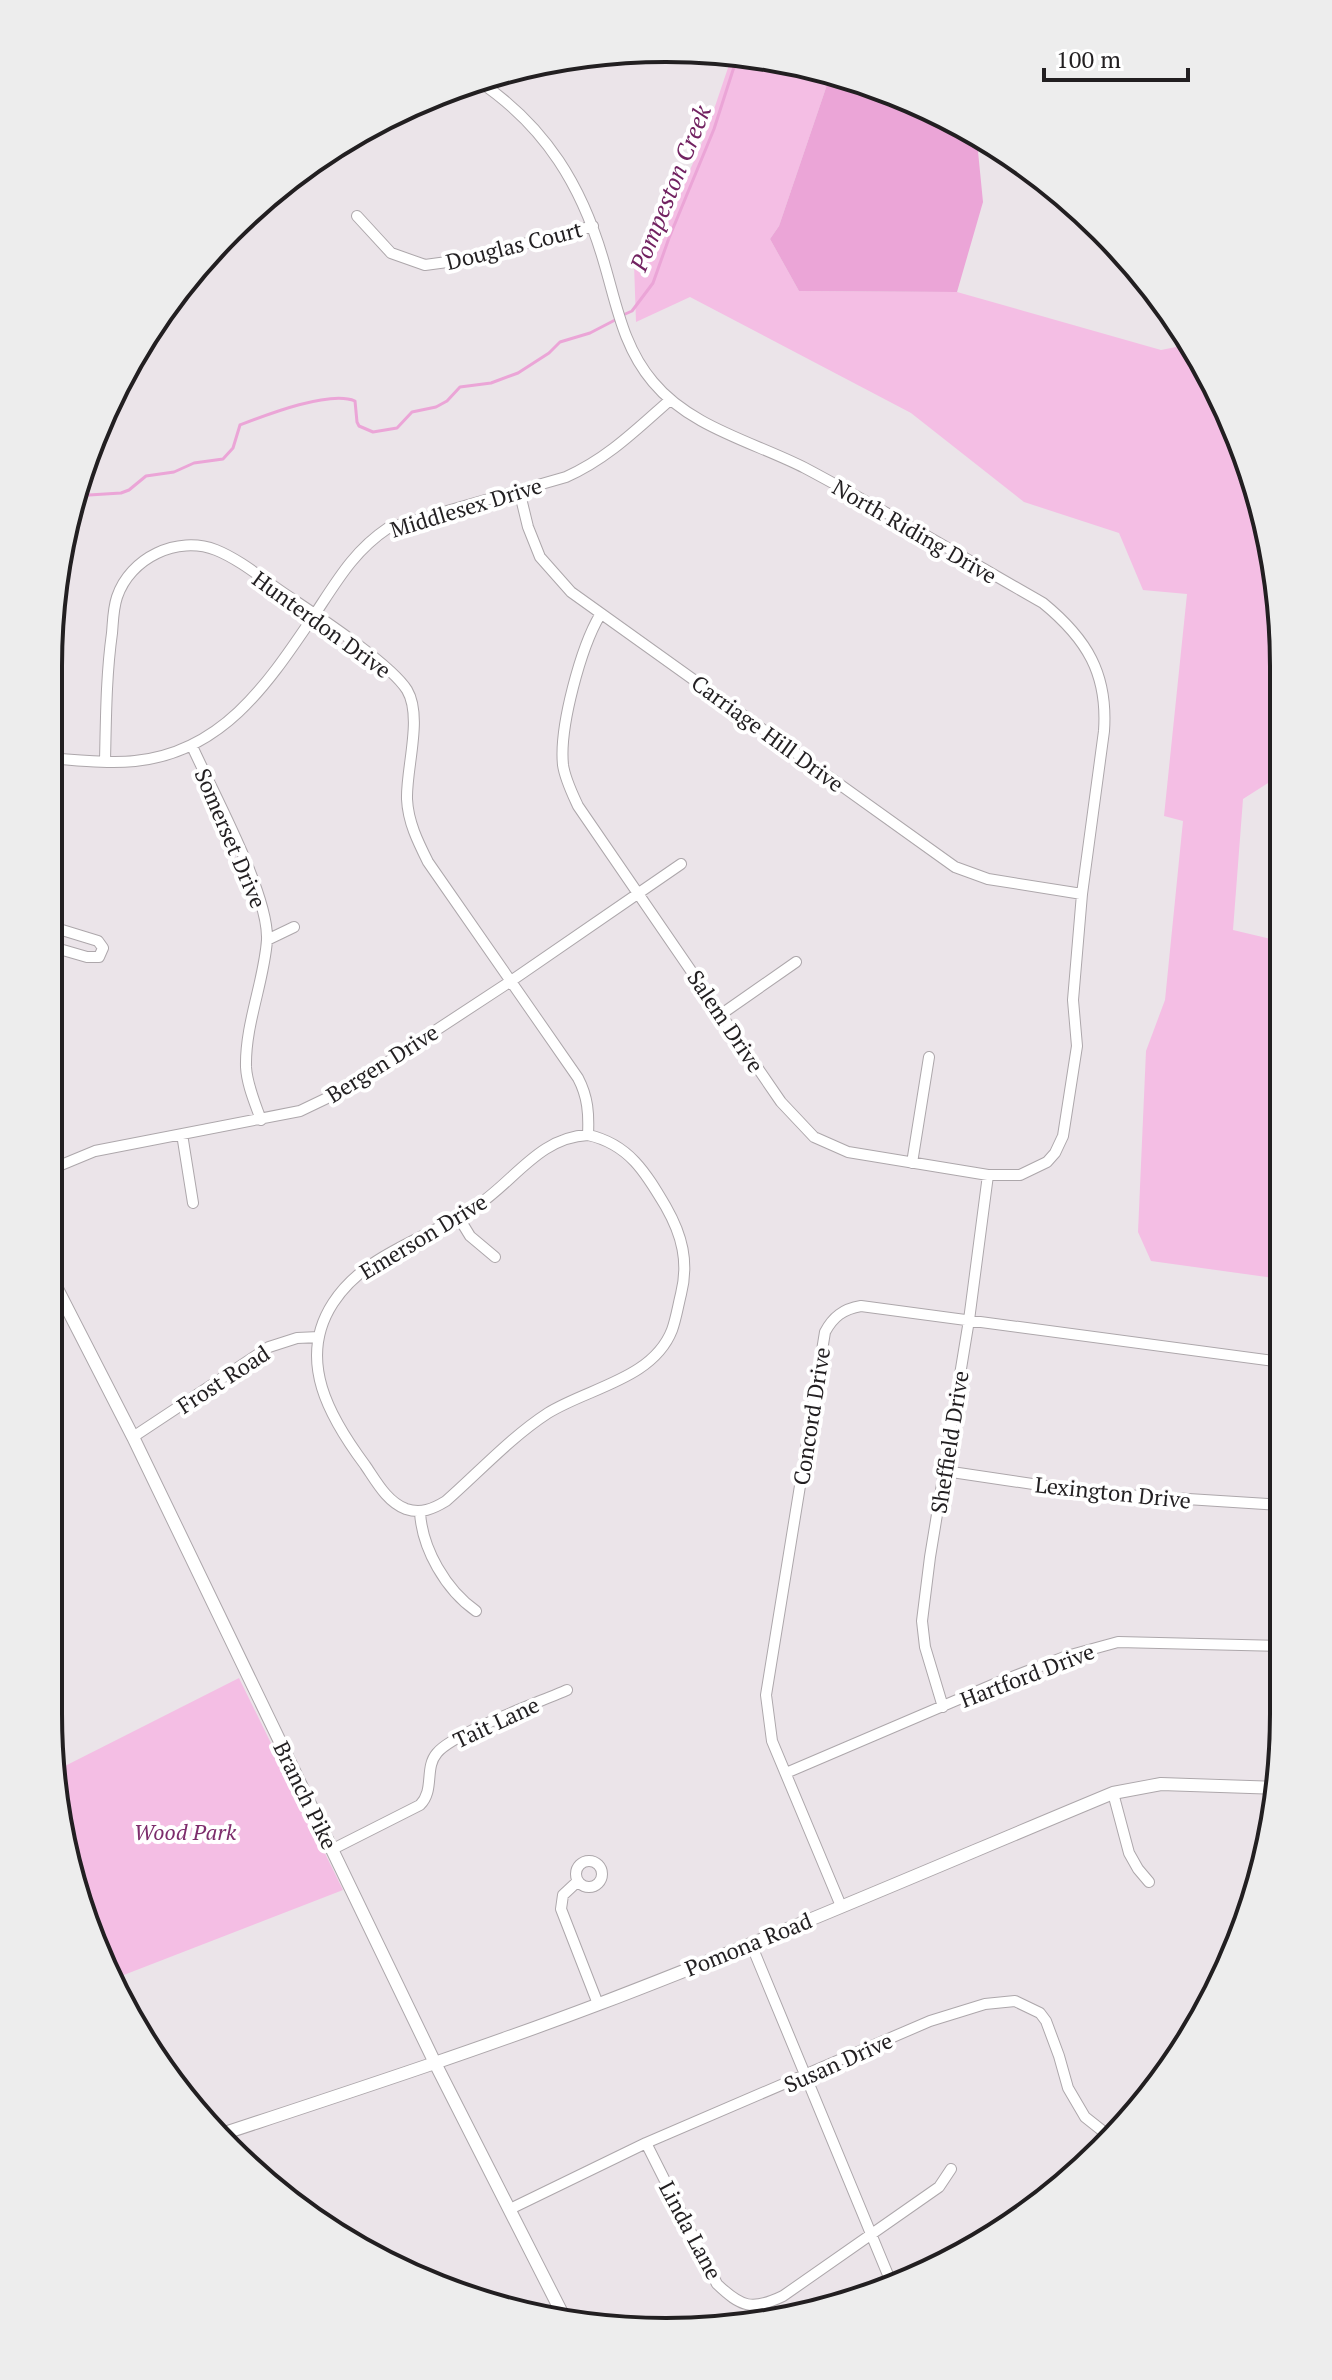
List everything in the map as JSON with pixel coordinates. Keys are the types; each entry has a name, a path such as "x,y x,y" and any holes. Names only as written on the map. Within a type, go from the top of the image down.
{"street":[{"name":"North Riding Drive","path":"489,89 520,113 541,136 578,191 593,226 629,346 643,370 670,400 705,424 746,440 866,501 1043,603 1075,632 1086,647 1099,673 1105,706 1082,894 1073,1000 1077,1046 1069,1094"},
{"name":"Douglas Court","path":"357,216 391,253 425,265 462,260 593,226"},
{"name":"Middlesex Drive","path":"62,759 151,759 206,739 225,726 250,701 315,614 352,557 388,528 566,477 587,468 670,400"},
{"name":"Carriage Hill Drive","path":"519,490 528,527 540,557 571,592 600,615 710,690 955,867 988,879 1082,894"},
{"name":"Hunterdon Drive","path":"105,761 109,656 115,603 129,575 149,557 165,549 184,545 214,549 315,614 392,673 408,692 413,714 407,800 412,830 428,862 585,1091 589,1112 588,1135"},
{"name":"Salem Drive","path":"600,615 580,657 565,733 563,764 568,784 578,806 723,1013 781,1102 814,1137 848,1152 988,1175 1020,1175 1047,1162 1055,1153 1063,1136 1069,1094"},
{"name":"Somerset Drive","path":"192,746 256,886 265,921 267,940 246,1070 261,1120"},
{"name":"Bergen Drive","path":"62,1165 95,1151 300,1111 348,1088 681,864"},
{"path":"267,940 294,927"},
{"path":"62,930 98,941 103,948 99,957 91,958 62,950"},
{"path":"723,1013 796,962"},
{"path":"912,1163 929,1057"},
{"path":"182,1134 193,1203"},
{"path":"476,1611 461,1600 439,1568 421,1526 420,1512 446,1501 549,1412 642,1366 660,1350 672,1331 685,1264 677,1227 652,1183 627,1153 607,1139 588,1135"},
{"name":"Emerson Drive","path":"420,1512 406,1508 387,1496 341,1432 322,1393 316,1350 331,1306 355,1276 377,1259 459,1218 552,1143 588,1135"},
{"name":"Sheffield Drive","path":"943,1707 925,1647 922,1621 969,1320 988,1175"},
{"path":"459,1218 470,1236 495,1257"},
{"name":"Branch Pike","path":"62,1298 133,1437 435,2063 560,2308"},
{"name":"Concord Drive","path":"841,1906 772,1741 766,1695 825,1332 838,1315 861,1306 1270,1361"},
{"name":"Frost Road","path":"133,1437 269,1347 297,1338 319,1337"},
{"name":"Lexington Drive","path":"945,1471 1093,1493 1270,1504"},
{"name":"Hartford Drive","path":"786,1773 1067,1656 1118,1642 1270,1646"},
{"name":"Tait Lane","path":"333,1849 420,1805 429,1794 432,1762 441,1749 477,1729 567,1690"},
{"name":"Pomona Road","path":"230,2131 435,2063 598,2004 751,1944 1113,1793 1161,1784 1266,1788"},
{"path":"1113,1793 1129,1853 1149,1882"},
{"path":"578,1881 563,1895 561,1909 598,2004"},
{"path":"751,1944 888,2275"},
{"name":"Susan Drive","path":"510,2209 646,2143 930,2021 985,2004 1015,2001 1032,2007 1046,2021 1068,2088 1085,2117 1102,2131"},
{"name":"Linda Lane","path":"646,2143 717,2284 728,2295 763,2310"},
{"name":"Linda Lane","path":"769,2309 939,2187 951,2169"}],"green space":[{"path":"729,65 827,84 779,226 770,239 799,291 957,292 1161,350 1178,347 1208,399 1238,472 1249,510 1265,587 1269,626 1270,782 1243,799 1233,930 1270,939 1270,1277 1151,1261 1138,1232 1146,1051 1165,1000 1183,821 1164,816 1187,594 1143,590 1119,533 1024,502 911,413 690,297 636,322 634,264 654,253 706,133"},
{"name":"Wood Park","path":"239,1678 343,1890 122,1976 94,1908 83,1870 64,1766"}],"shaded area":[{"path":"827,84 897,108 978,149 983,202 957,292 799,291 770,239 779,226"}],"waterway":[{"name":"Pompeston Creek","path":"623,315 632,311 653,283 714,129 735,66"},
{"name":"Pompeston Creek","path":"87,495 121,493 146,476 223,459 233,448 240,425 314,401 344,398 355,401 359,426 373,432 397,428 412,412 436,407 447,401 460,387 491,383 518,373 560,342 590,333 617,319"}]}
